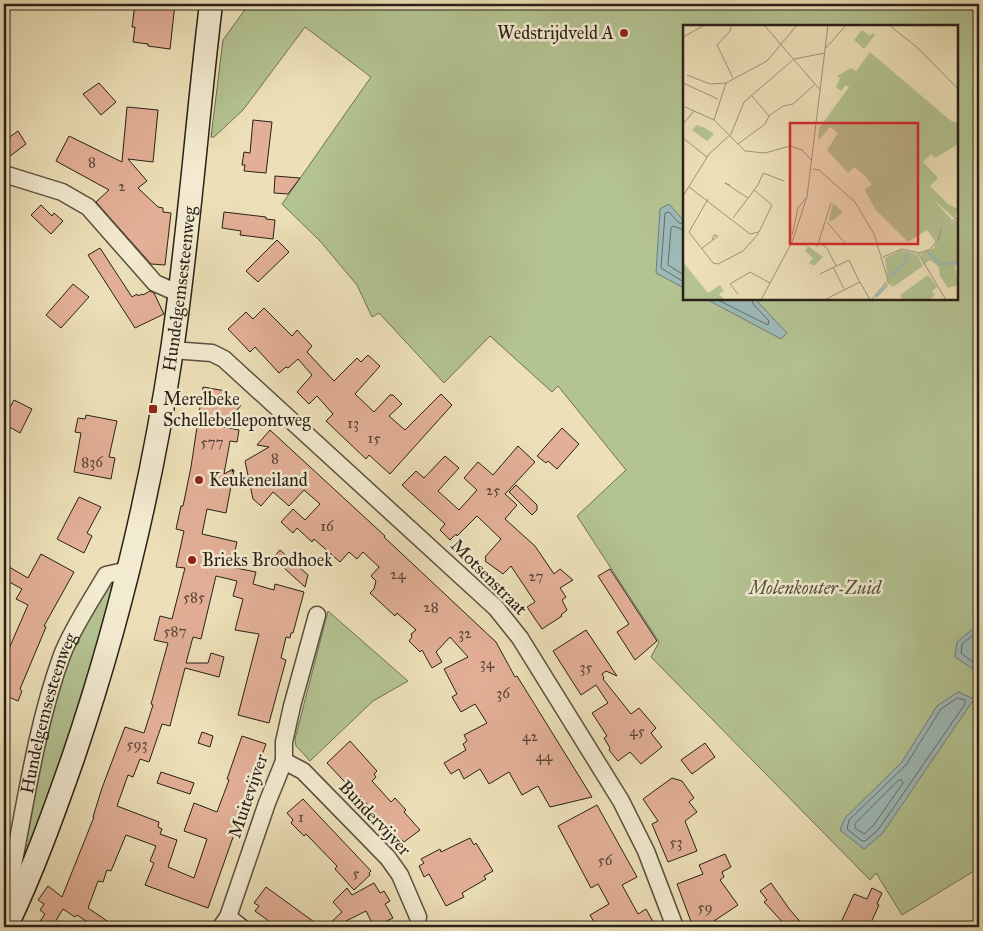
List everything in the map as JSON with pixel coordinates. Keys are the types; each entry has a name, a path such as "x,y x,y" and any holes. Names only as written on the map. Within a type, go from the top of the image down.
{"main road":[{"name":"Hundelgemsesteenweg","path":"10,919 58,803 109,647 128,570 146,488 172,350 180,294 212,4"}],"street":[{"path":"4,174 62,192 88,207 155,283 180,294"},
{"name":"Motsenstraat","path":"172,350 212,353 224,359 372,492 496,608 520,638 621,801 646,851 675,927"},
{"name":"Hundelgemsesteenweg","path":"10,919 10,881 51,688 63,653 76,625 106,575 128,570"},
{"name":"Muitevijver","path":"230,924 267,803 284,761 284,742 292,706 317,615"},
{"name":"Bundervijver","path":"284,761 303,771 388,858 400,875 418,917"}],"green space":[{"name":"Molenkouter-Zuid","path":"249,4 979,4 979,868 902,915 876,873 870,880 651,657 659,642 577,516 626,470 558,386 552,392 490,336 444,383 379,313 372,317 357,285 320,241 282,204 371,77 305,27 243,110 214,137 211,137 223,40"},
{"path":"109,585 116,591 96,661 30,846 25,846 44,743 70,651"},
{"path":"328,611 408,681 373,701 310,761 296,746 295,739"}],"water":[{"path":"669,204 683,220 683,287 656,273 660,209"},
{"path":"708,300 756,300 787,333 781,339"},
{"path":"979,624 979,673 955,657 957,642"},
{"path":"958,692 974,699 882,834 864,849 840,830 845,818 902,762 937,706"}],"building":[{"path":"135,4 175,4 170,49 133,42 135,27 132,27"},
{"path":"99,83 116,102 101,115 83,94"},
{"path":"127,107 158,110 153,162 128,159 147,181 138,188 158,207 163,208 163,212 171,213 165,265 151,264 96,202 109,190 56,161 69,136 122,162"},
{"path":"253,120 272,122 266,173 244,171 245,165 242,165 244,152 250,153"},
{"path":"18,131 26,144 10,156 4,148 4,141"},
{"path":"275,176 300,178 288,194 274,193"},
{"path":"41,205 52,216 54,213 63,221 51,234 31,215"},
{"path":"224,212 266,217 266,219 275,220 273,239 240,235 241,231 222,228"},
{"path":"277,240 289,252 258,282 246,271"},
{"path":"100,248 132,297 137,294 138,296 143,295 150,291 154,293 164,314 135,328 88,255"},
{"path":"73,284 89,297 61,328 46,315"},
{"path":"264,308 292,336 297,330 312,346 307,352 334,381 357,358 361,362 368,355 380,366 355,394 374,412 390,395 393,395 402,404 389,416 405,430 441,394 452,405 390,474 369,455 366,459 326,421 333,414 317,396 309,404 297,392 312,375 298,359 279,373 255,347 250,352 228,329 246,312 253,319"},
{"path":"203,387 226,391 241,405 224,427 239,430 237,442 230,441 224,474 234,470 226,513 207,509 202,534 237,542 231,567 256,572 253,584 274,590 275,584 304,592 293,633 291,633 290,638 286,637 281,658 286,660 269,723 238,715 259,634 235,630 243,599 233,596 237,581 216,576 201,639 193,637 186,663 208,663 211,653 224,657 219,677 185,668 170,726 162,724 149,762 140,759 133,777 128,775 117,806 159,822 158,827 162,829 160,834 177,840 168,867 194,878 207,839 184,831 194,803 217,812 242,736 266,744 208,908 145,885 154,863 150,861 156,846 126,835 111,871 107,870 103,882 98,881 88,908 116,927 95,927 77,915 75,917 63,909 52,927 36,927 45,914 40,910 44,904 38,900 48,886 62,897 94,817 102,788 125,727 144,733 153,705 151,704 168,643 154,640 160,616 172,619 185,568 176,567 184,531 176,529 191,467"},
{"path":"14,400 32,409 20,433 4,424 4,418"},
{"path":"86,415 117,421 109,457 115,458 111,479 74,472 81,433 75,432 78,418 85,419"},
{"path":"562,428 579,444 557,469 548,461 546,463 537,456"},
{"path":"270,430 496,642 515,677 517,676 592,797 550,807 538,786 522,795 509,772 489,784 480,769 464,779 459,769 451,774 444,763 466,750 463,744 467,741 464,735 487,723 475,704 461,712 452,697 457,694 444,669 468,657 450,637 436,652 442,662 432,668 422,650 420,652 409,641 412,637 411,634 416,630 397,613 395,616 370,593 374,589 376,581 371,576 379,567 363,552 357,559 349,552 340,562 314,539 312,542 297,528 293,533 281,522 293,509 305,520 320,504 304,490 289,506 273,492 261,506 253,499 245,461 269,447 257,445"},
{"path":"518,446 535,462 505,494 517,505 505,519 535,546 554,574 560,569 573,580 560,588 566,597 562,600 567,610 562,616 542,629 527,607 535,602 511,566 503,574 485,561 485,557 501,539 477,516 457,536 456,534 450,540 440,530 445,524 402,485 416,471 424,478 445,456 459,468 438,491 459,510 477,490 464,478 478,462 493,475"},
{"path":"516,485 537,505 537,510 532,515 509,492"},
{"path":"79,497 101,507 87,533 92,536 84,553 57,539"},
{"path":"280,550 308,575 305,587 273,558"},
{"path":"41,554 74,572 44,626 46,627 20,689 22,691 18,701 4,695 4,660 28,605 16,599 22,589 4,579 4,564 28,578"},
{"path":"610,569 657,641 635,660 617,632 629,624 598,576"},
{"path":"586,630 617,676 606,671 602,674 603,679 631,714 639,708 656,728 651,733 662,747 641,764 630,752 618,761 609,750 610,748 604,738 607,736 592,713 608,703 596,685 581,695 553,651"},
{"path":"202,732 213,736 210,747 198,743"},
{"path":"350,741 377,771 374,774 376,777 372,781 391,802 395,798 406,810 404,812 420,830 404,842 397,837 327,763"},
{"path":"705,743 715,757 692,774 681,760"},
{"path":"161,772 194,783 190,794 157,783"},
{"path":"672,778 682,781 694,798 689,802 697,812 685,821 697,851 668,862 652,824 658,821 643,799"},
{"path":"303,799 371,871 370,875 354,890 335,869 337,866 306,834 304,836 291,823 293,820 287,813"},
{"path":"597,805 637,877 622,885 638,914 646,909 656,927 597,927 590,915 609,904 598,884 591,888 558,826"},
{"path":"470,838 474,845 476,843 493,871 484,876 486,879 462,893 464,897 446,906 429,874 424,877 419,866 424,863 421,859 440,849 441,852"},
{"path":"725,854 731,867 722,872 724,877 720,880 738,905 714,921 717,927 693,927 677,884 703,874 699,865"},
{"path":"374,883 380,893 384,891 390,901 385,904 393,918 374,927 366,911 334,927 326,927 342,912 333,902 347,888 352,895"},
{"path":"771,883 805,927 787,927 764,902 767,900 760,891"},
{"path":"266,887 321,927 277,927 255,911 259,906 254,903"},
{"path":"872,888 882,893 869,927 839,927 854,894 867,899"}],"place":[{"name":"Wedstrijdveld A","path":"624,33"},
{"name":"Merelbeke Schellebellepontweg","path":"153,409"},
{"name":"Keukeneiland","path":"199,480"},
{"name":"Brieks Broodhoek","path":"192,560"}]}
